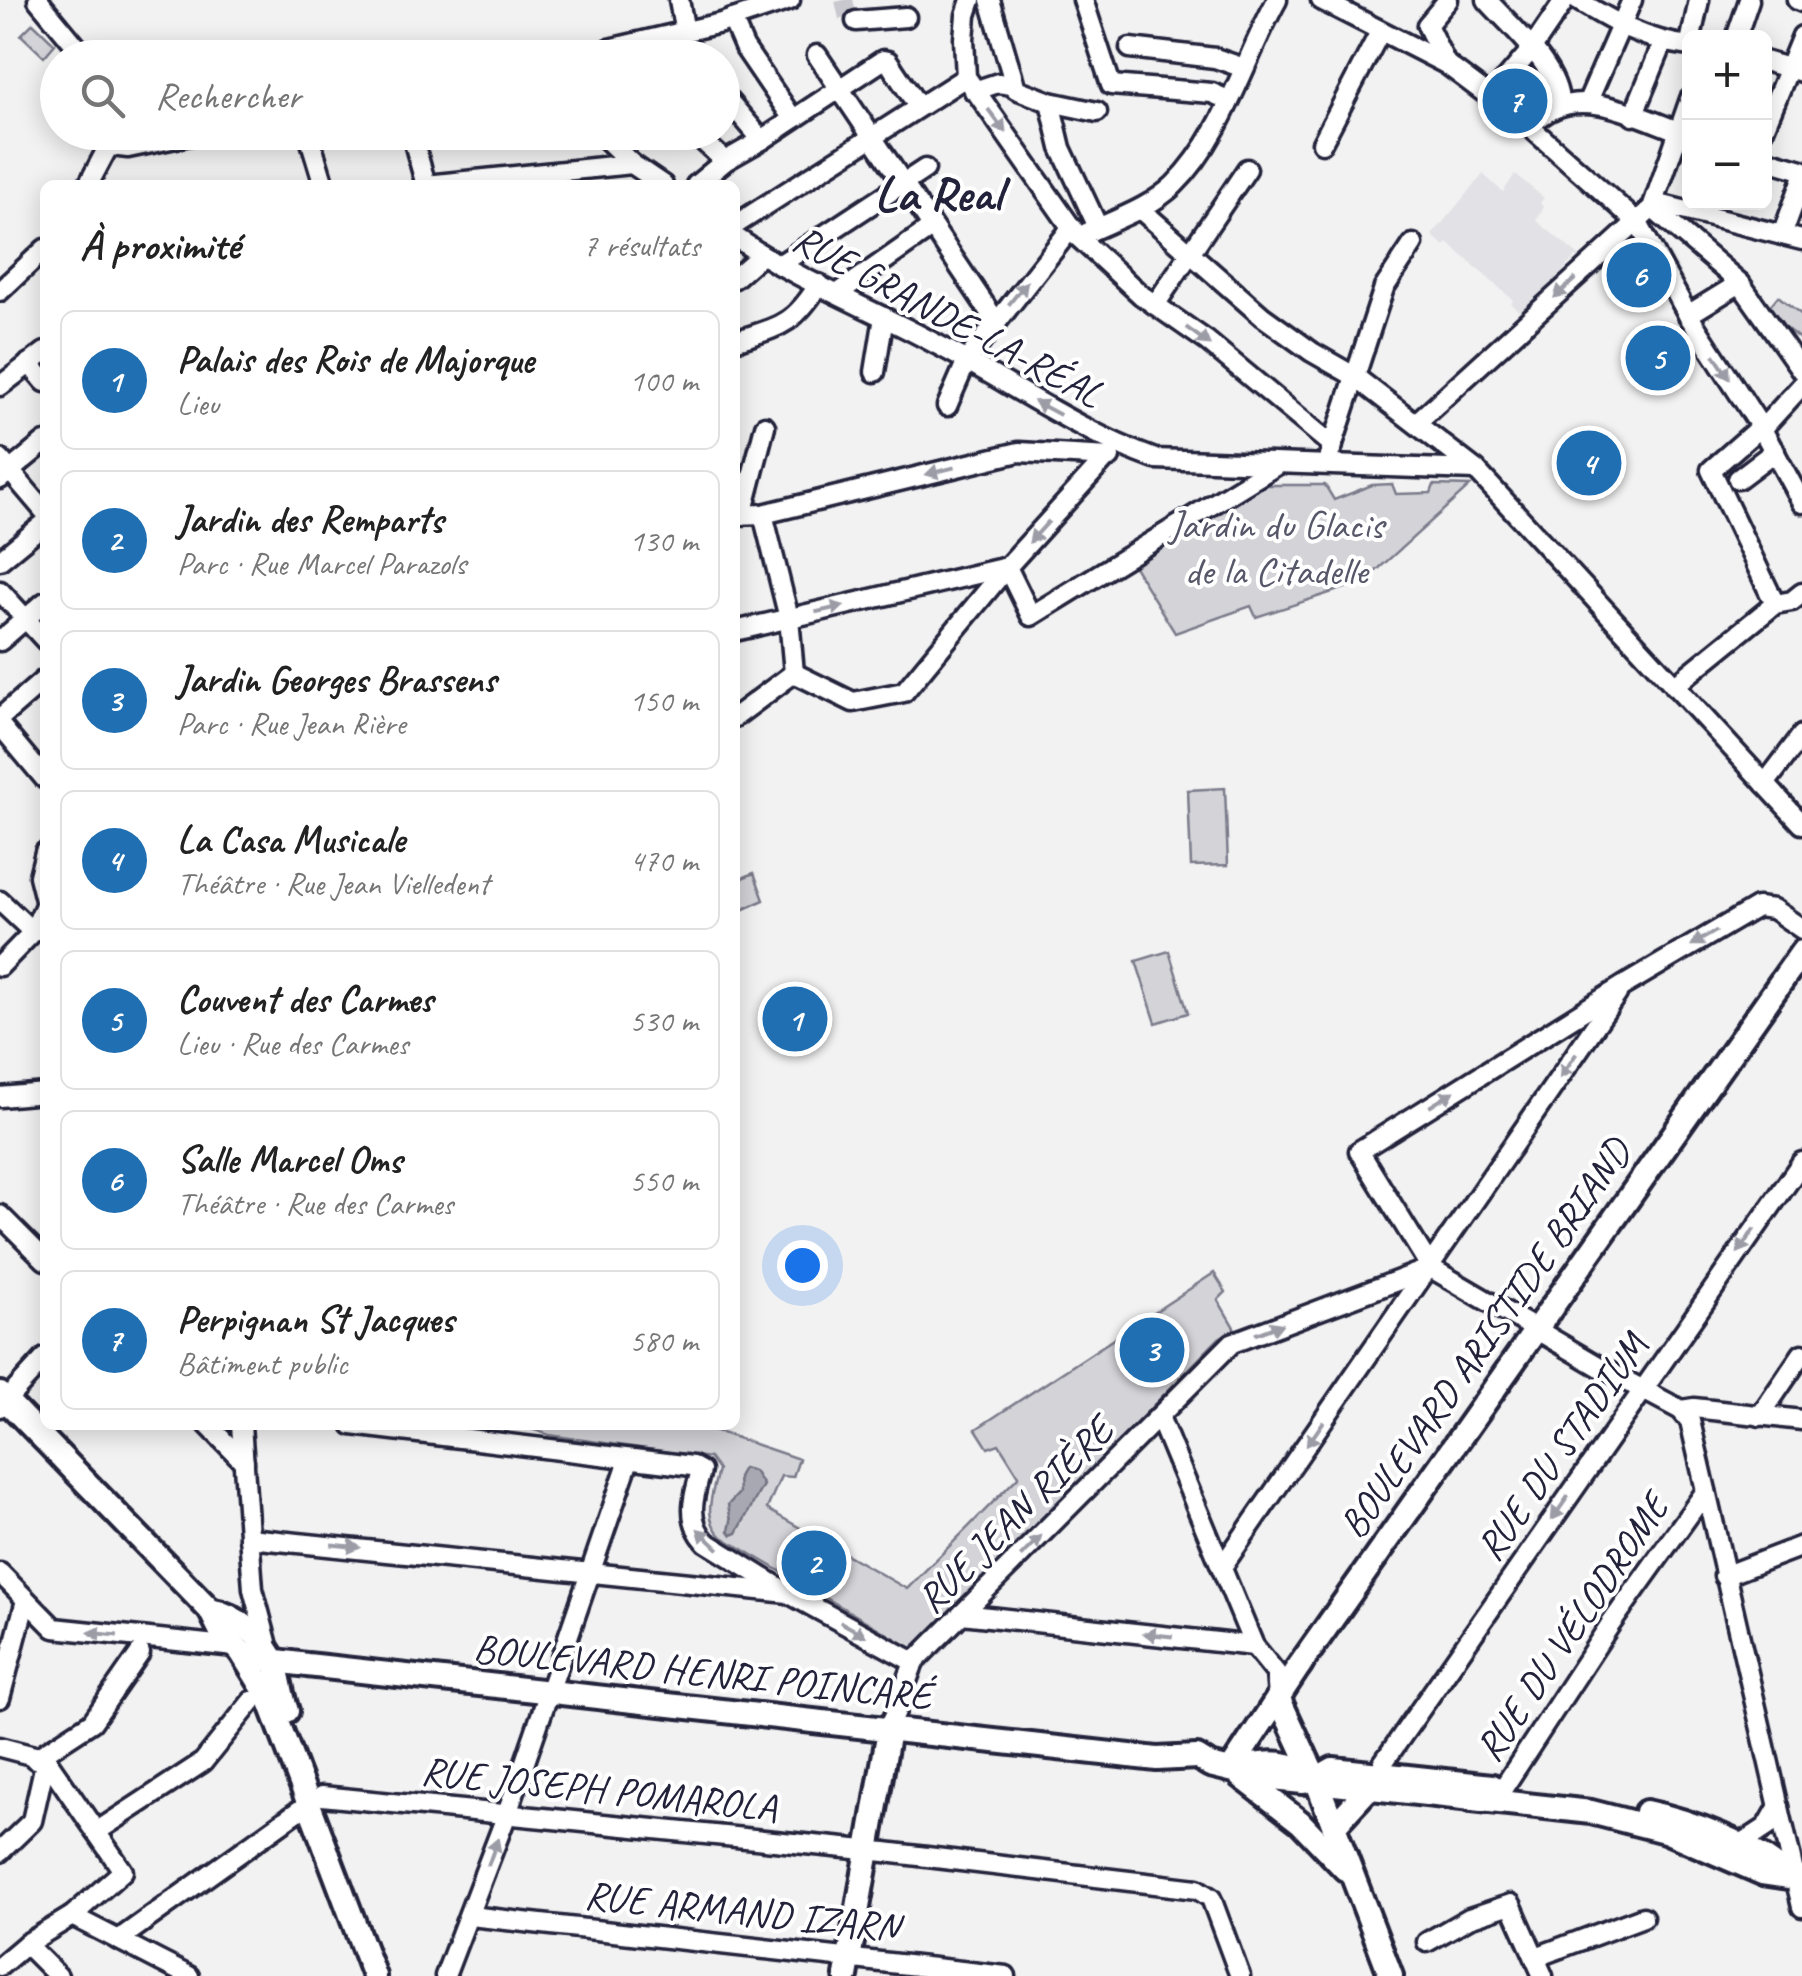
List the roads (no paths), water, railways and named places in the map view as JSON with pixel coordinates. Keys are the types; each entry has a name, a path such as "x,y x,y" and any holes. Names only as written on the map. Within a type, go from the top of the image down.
{"main road":[{"name":"BOULEVARD ARISTIDE BRIAND","path":"1220,1767 1278,1698 1802,952"},
{"path":"2,1400 218,1612 256,1637 274,1662 284,1704 374,1976"},
{"path":"218,1612 268,1696 389,1976"},
{"name":"BOULEVARD HENRI POINCARÉ","path":"238,1650 274,1662 1157,1759 1197,1757 1263,1778 1303,1782 1333,1768 1376,1780 1499,1795"},
{"path":"1278,1698 1314,1777 1392,1976"},
{"path":"849,1966 889,1730"},
{"path":"1220,1767 1300,1822 1350,1872"},
{"path":"1334,1826 1376,1780"},
{"path":"1499,1795 1586,1800 1677,1819 1768,1859 1796,1881"},
{"path":"1499,1795 1665,1831 1762,1874 1796,1881"}],"street":[{"path":"38,0 71,40"},
{"path":"678,0 680,40"},
{"path":"658,40 790,0"},
{"path":"971,0 964,39 970,84 1075,232 1155,305 1207,341 1333,446"},
{"path":"990,0 1012,85"},
{"path":"1084,0 1111,85 1212,93 1228,100"},
{"path":"948,406 967,360 995,320 1075,232 1140,209 1174,185 1209,138 1278,0"},
{"path":"1321,0 1446,64 1530,128 1638,222 1688,315 1761,428 1802,502"},
{"path":"1446,64 1427,25 1448,0"},
{"path":"1487,0 1549,68 1559,104"},
{"path":"1490,98 1531,50 1565,0"},
{"path":"1577,0 1621,27 1662,43 1682,43"},
{"path":"1588,101 1632,0"},
{"path":"1693,30 1700,0"},
{"path":"1739,30 1749,0"},
{"path":"856,21 906,16"},
{"path":"732,19 744,46 793,119"},
{"path":"1322,143 1380,32"},
{"path":"1769,120 1795,69 1802,36"},
{"path":"1633,116 1662,43"},
{"path":"1130,48 1214,58 1244,68"},
{"path":"817,55 995,320"},
{"path":"702,180 725,161 883,60 888,61 918,106"},
{"path":"740,222 918,106 970,84 1012,85 1024,94 1098,112"},
{"path":"1530,128 1543,113 1559,104 1588,101 1682,133"},
{"path":"1050,102 1061,148 1098,227"},
{"path":"740,114 762,140"},
{"path":"1416,423 1654,205 1682,139"},
{"path":"91,180 108,150"},
{"path":"313,150 322,180"},
{"path":"416,150 425,180"},
{"path":"618,150 655,180"},
{"path":"713,150 725,161"},
{"path":"1772,162 1802,170"},
{"path":"475,180 632,164"},
{"path":"780,265 924,169"},
{"path":"1155,305 1246,170"},
{"path":"1782,235 1802,181"},
{"path":"1654,205 1802,240"},
{"path":"1654,205 1740,283 1802,371"},
{"path":"1140,209 1262,316 1354,376 1476,470 1802,824"},
{"path":"838,294 932,228"},
{"name":"RUE GRANDE-LA-RÉAL","path":"740,240 761,255 967,360 1037,404 1155,459 1476,470"},
{"path":"1326,466 1384,288 1413,244"},
{"path":"0,291 40,254"},
{"path":"740,274 761,255"},
{"path":"1688,315 1740,283"},
{"path":"740,339 786,324 802,311 819,284"},
{"path":"874,372 884,316"},
{"path":"0,386 40,355"},
{"path":"29,363 40,376"},
{"path":"1775,604 1711,470 1761,428 1802,385"},
{"path":"740,508 765,426"},
{"path":"40,445 3,469 40,507"},
{"path":"740,515 763,514 1019,452 1105,459 1130,450"},
{"path":"1738,479 1774,451"},
{"path":"794,673 852,702 904,692 1007,567 1105,459"},
{"path":"1007,567 1032,616 1276,466"},
{"path":"763,514 789,618 794,673"},
{"path":"0,560 40,527"},
{"path":"740,630 1007,567"},
{"path":"0,591 40,635"},
{"path":"1674,686 1775,604 1792,601 1802,593"},
{"path":"0,641 40,607"},
{"path":"740,713 794,673"},
{"path":"40,684 0,722 40,772"},
{"path":"1765,784 1802,735"},
{"path":"0,901 32,932"},
{"path":"1802,929 1773,909 1757,907 1359,1151 1431,1268 1681,1410 1690,1420 1802,1907"},
{"path":"0,966 32,932 40,914"},
{"path":"1222,1567 1623,986"},
{"path":"0,1097 40,1093"},
{"name":"RUE DU STADIUM","path":"1376,1780 1382,1763 1802,1162"},
{"path":"0,1215 40,1255"},
{"name":"RUE JEAN RIÈRE","path":"889,1730 914,1662 1232,1343 1431,1268"},
{"path":"1760,1416 1802,1354"},
{"path":"2,1400 40,1363"},
{"path":"1681,1410 1802,1420"},
{"path":"1160,1419 1254,1646 1276,1673 1278,1698"},
{"path":"213,1430 244,1462"},
{"path":"241,1430 253,1590 260,1627 274,1662"},
{"path":"392,1430 692,1466 701,1471 692,1501 692,1520 706,1542 788,1593 914,1662"},
{"path":"445,1976 507,1814 629,1460"},
{"name":"RUE DU VÉLODROME","path":"1499,1795 1610,1625 1706,1491"},
{"path":"249,1538 788,1593"},
{"path":"1724,1576 1802,1546"},
{"path":"0,1573 54,1628 238,1650"},
{"path":"218,1612 253,1590"},
{"path":"0,1698 26,1600"},
{"path":"962,1614 1254,1646"},
{"path":"0,1852 32,1821 40,1759 92,1722 140,1653"},
{"path":"96,1832 203,1762 252,1701"},
{"path":"0,1747 40,1759 123,1871 72,1916 26,1944 0,1966"},
{"path":"118,1940 315,1800"},
{"name":"RUE JOSEPH POMAROLA","path":"315,1800 507,1814 868,1850 1197,1889 1211,1898 1240,1976"},
{"path":"1738,1846 1767,1827 1779,1806"},
{"path":"1427,1942 1469,1918 1511,1904 1543,1976"},
{"path":"72,1916 189,1976"},
{"name":"RUE ARMAND IZARN","path":"470,1916 849,1966 1006,1976"},
{"path":"1536,1958 1643,1917"},
{"path":"26,1944 58,1976"}],"tunnel":[{"path":"844,0 849,22 856,21"}],"place":[{"name":"Perpignan St Jacques","path":"1515,101"},
{"name":"Salle Marcel Oms","path":"1639,275"},
{"name":"Couvent des Carmes","path":"1658,358"},
{"name":"La Casa Musicale","path":"1589,463"},
{"name":"Palais des Rois de Majorque","path":"795,1019"},
{"name":"Jardin Georges Brassens","path":"1152,1350"},
{"name":"Jardin des Remparts","path":"814,1563"}],"district":[{"name":"La Real","path":"938,192"}],"park label":[{"name":"Jardin du Glacis de la Citadelle","path":"1276,547"}]}
